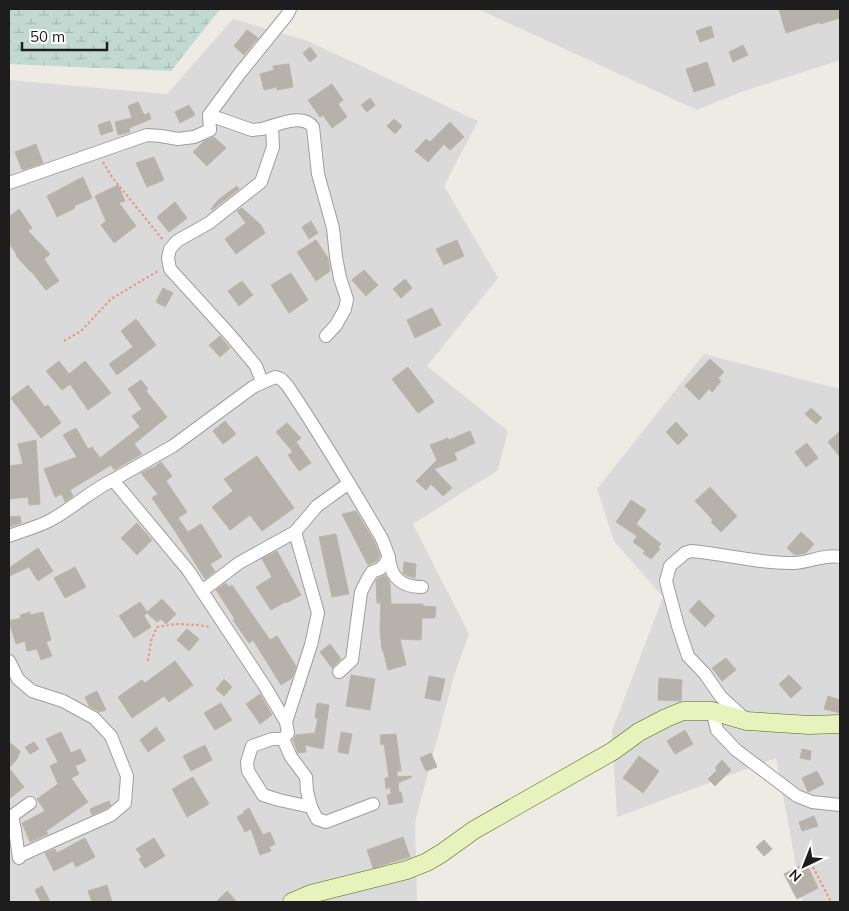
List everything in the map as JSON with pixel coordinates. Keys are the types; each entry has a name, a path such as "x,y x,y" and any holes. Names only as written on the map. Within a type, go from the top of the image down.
{"street":[{"path":"9,183 147,135 178,139 194,137 210,130 209,115 290,9"},
{"path":"209,115 252,130 296,120 306,121 313,127 318,174 333,228 336,257 346,299 345,309 341,317 326,336"},
{"path":"262,382 256,366 170,269 168,258 170,249 176,241 210,223 261,182 273,148 272,126"},
{"path":"9,536 48,521 78,503 98,488 173,446 253,387 275,377 281,379 287,385 349,483 383,542 393,574 400,582 412,587 422,587"},
{"path":"113,480 188,570 226,627 286,722 288,733 283,739"},
{"path":"202,591 239,563 295,532 317,506 349,483"},
{"path":"286,722 311,645 318,613 295,532"},
{"path":"746,721 721,697 705,674 688,656 666,581 670,566 685,553 691,551 741,559 787,563 832,556 840,557"},
{"path":"339,672 352,660 361,592 372,572 380,569 389,557"},
{"path":"9,660 18,679 32,691 63,701 94,718 111,736 127,776 125,802 111,815 15,859"},
{"path":"292,902 311,894 407,870 427,862 474,830 613,751 639,732 683,711 712,711 746,721 809,725 840,724"},
{"path":"712,711 717,730 736,750 797,796 812,802 840,805"},
{"path":"283,739 272,739 252,746 247,762 248,771 263,795 311,807"},
{"path":"283,739 291,757 306,776 311,807 318,819 326,822 373,804"},
{"path":"15,859 12,816 30,803"},
{"path":"15,859 34,853"}],"path":[{"path":"97,152 112,177 170,249"},
{"path":"64,341 81,332 111,299 169,265"},
{"path":"148,661 151,641 157,627 176,624 226,627"},
{"path":"813,868 831,902"}],"shaded area":[{"path":"478,9 840,9 840,60 741,92 697,110"},
{"path":"233,19 308,41 478,121 444,186 498,278 427,366 508,431 498,470 413,524 469,634 454,676 415,822 417,902 9,902 9,80 167,94"},
{"path":"704,354 840,389 840,902 803,902 776,758 617,817 612,731 663,597 614,541 597,489"}],"green space":[{"path":"9,9 220,9 171,71 9,64"}],"building":[{"path":"779,9 840,9 840,18 786,33"},
{"path":"711,26 714,37 700,42 696,31"},
{"path":"247,30 258,38 244,55 234,46"},
{"path":"743,45 748,55 733,62 729,52"},
{"path":"310,47 317,56 310,62 303,53"},
{"path":"707,62 715,85 694,92 686,69"},
{"path":"289,64 293,87 277,90 277,87 264,90 260,74 274,70 273,66"},
{"path":"332,84 343,100 338,104 347,117 332,128 323,115 320,117 308,100"},
{"path":"370,98 375,105 367,112 361,105"},
{"path":"138,102 144,115 149,113 151,119 129,128 130,132 118,135 115,122 132,118 128,106"},
{"path":"189,105 195,115 180,123 175,112"},
{"path":"394,119 402,126 395,134 387,126"},
{"path":"110,121 113,131 101,135 98,125"},
{"path":"450,122 464,137 450,150 444,144 428,162 415,151 426,139 430,142"},
{"path":"214,137 226,148 207,166 193,152 204,141"},
{"path":"36,144 43,163 22,170 15,152"},
{"path":"154,157 164,180 147,187 136,163"},
{"path":"83,177 92,198 74,206 75,208 57,217 47,196"},
{"path":"118,185 125,201 119,203 136,226 114,243 101,225 106,221 95,196"},
{"path":"237,186 239,189 211,209 218,200"},
{"path":"175,202 187,218 169,232 157,217"},
{"path":"242,208 261,225 265,233 236,254 225,239 246,223 237,211"},
{"path":"19,209 32,228 28,231 50,254 44,259 59,281 46,290 16,256 9,243 9,217"},
{"path":"311,221 318,233 309,239 302,227"},
{"path":"316,240 328,258 330,271 316,281 297,252"},
{"path":"457,240 464,256 444,265 436,249"},
{"path":"364,270 378,285 366,296 352,280"},
{"path":"291,273 308,300 289,313 271,285"},
{"path":"405,279 412,288 401,298 393,289"},
{"path":"242,281 253,295 239,306 228,291"},
{"path":"163,288 173,293 165,307 156,302"},
{"path":"432,308 441,325 415,338 407,320"},
{"path":"136,319 156,345 117,375 109,364 133,347 121,331"},
{"path":"220,336 230,348 220,357 209,345"},
{"path":"710,359 724,372 718,378 721,381 712,392 709,389 699,400 685,386"},
{"path":"59,361 69,374 85,361 111,393 88,410 70,384 62,390 46,371"},
{"path":"408,367 434,402 418,413 392,379"},
{"path":"141,380 148,389 146,391 167,417 134,444 142,454 114,470 111,465 70,490 73,496 65,502 62,494 55,497 44,469 77,457 63,435 76,428 88,449 92,447 100,458 140,427 132,416 142,409 128,389"},
{"path":"28,385 45,407 48,405 61,423 41,438 11,398"},
{"path":"811,408 822,418 816,424 805,414"},
{"path":"225,421 236,434 223,444 213,431"},
{"path":"676,422 688,435 678,445 666,432"},
{"path":"287,423 301,438 296,442 311,463 299,471 288,455 293,452 276,432"},
{"path":"470,431 475,443 454,453 457,460 434,469 452,488 443,496 431,484 426,490 416,481 437,460 430,445 448,438 449,440"},
{"path":"840,431 840,457 828,442"},
{"path":"36,440 40,504 29,505 28,497 9,499 9,466 23,464 18,444"},
{"path":"807,443 818,458 806,467 795,452"},
{"path":"257,456 294,508 262,531 250,515 230,530 212,507 233,491 224,479"},
{"path":"161,462 172,476 166,481 187,512 178,518 188,532 201,524 222,557 210,564 215,571 205,579 152,498 158,494 141,473"},
{"path":"710,487 737,516 721,532 711,522 713,520 695,501"},
{"path":"631,500 646,510 636,524 661,544 658,547 660,549 651,559 643,553 645,551 633,542 637,536 616,522"},
{"path":"356,511 374,541 380,556 377,561 368,565 342,514"},
{"path":"20,516 21,523 9,527 9,517"},
{"path":"137,523 152,540 137,555 121,538"},
{"path":"801,532 814,544 806,553 795,555 787,548"},
{"path":"336,534 349,594 332,597 319,537"},
{"path":"38,548 53,571 38,581 29,567 9,576 9,568"},
{"path":"277,551 301,595 271,610 256,587 272,577 262,559"},
{"path":"404,562 416,564 415,578 403,573"},
{"path":"75,567 86,587 65,598 54,578"},
{"path":"385,575 390,583 391,604 423,604 423,606 436,607 435,618 422,618 421,640 400,639 406,665 388,670 382,650 380,630 381,603 377,603 376,580"},
{"path":"226,583 229,587 232,585 270,640 277,636 296,666 292,678 281,685 253,640 249,643 233,620 235,619 216,590"},
{"path":"162,599 176,614 166,624 161,619 157,622 147,613 144,616 151,627 134,638 119,616 140,602 147,612"},
{"path":"699,600 715,616 705,627 689,611"},
{"path":"30,612 30,615 43,612 51,640 46,642 52,656 41,660 37,649 27,651 25,641 16,644 9,621 21,618 20,615"},
{"path":"187,629 199,639 189,651 177,640"},
{"path":"330,644 341,659 332,668 320,652"},
{"path":"726,658 736,670 722,681 712,668"},
{"path":"175,661 193,685 169,702 164,696 132,718 118,697 142,680 145,683"},
{"path":"351,675 375,679 370,710 346,706"},
{"path":"789,675 802,688 791,698 779,684"},
{"path":"429,676 445,679 440,701 425,698"},
{"path":"659,678 682,680 681,701 658,700"},
{"path":"224,679 232,687 224,696 216,689"},
{"path":"97,691 106,710 100,712 89,706 85,697"},
{"path":"260,694 272,715 260,724 246,704"},
{"path":"828,696 840,700 840,713 824,709"},
{"path":"221,703 232,720 215,730 204,713"},
{"path":"317,703 329,705 323,749 305,745 306,752 298,753 293,740 296,735 315,733 318,718 315,718"},
{"path":"156,727 165,740 148,752 140,740"},
{"path":"685,730 693,744 675,754 667,741"},
{"path":"61,732 71,753 80,749 86,761 75,766 79,774 71,778 88,802 46,831 48,834 30,842 22,823 45,811 37,799 58,784 50,766 58,762 46,739"},
{"path":"341,732 352,734 348,754 338,752"},
{"path":"396,734 401,771 397,771 397,777 412,777 398,783 403,802 389,805 387,795 391,794 390,787 386,789 385,778 389,778 384,744 381,745 380,735"},
{"path":"9,742 20,751 17,759 9,768"},
{"path":"34,742 39,749 30,754 25,747"},
{"path":"205,745 212,760 191,771 183,756"},
{"path":"802,749 811,751 810,760 800,758"},
{"path":"431,753 437,767 426,771 420,758"},
{"path":"639,756 659,771 643,793 623,778"},
{"path":"722,760 731,770 715,786 708,779 717,770 715,768"},
{"path":"9,768 24,787 9,799"},
{"path":"817,771 824,784 808,792 802,778"},
{"path":"193,777 209,804 187,817 172,789"},
{"path":"109,801 111,805 92,815 90,809"},
{"path":"249,808 263,835 270,832 275,844 269,847 271,851 260,855 251,829 245,832 237,817"},
{"path":"814,816 818,826 802,831 799,822"},
{"path":"403,837 410,857 373,868 367,850"},
{"path":"85,838 95,857 76,867 73,861 54,871 45,853 55,849 57,853"},
{"path":"154,838 165,856 145,868 139,859 142,857 136,849"},
{"path":"764,840 772,849 764,856 756,847"},
{"path":"806,863 818,888 797,899 784,874"},
{"path":"107,885 112,902 92,902 88,891"},
{"path":"42,886 50,902 41,902 35,890"},
{"path":"227,891 237,902 216,902"}]}
